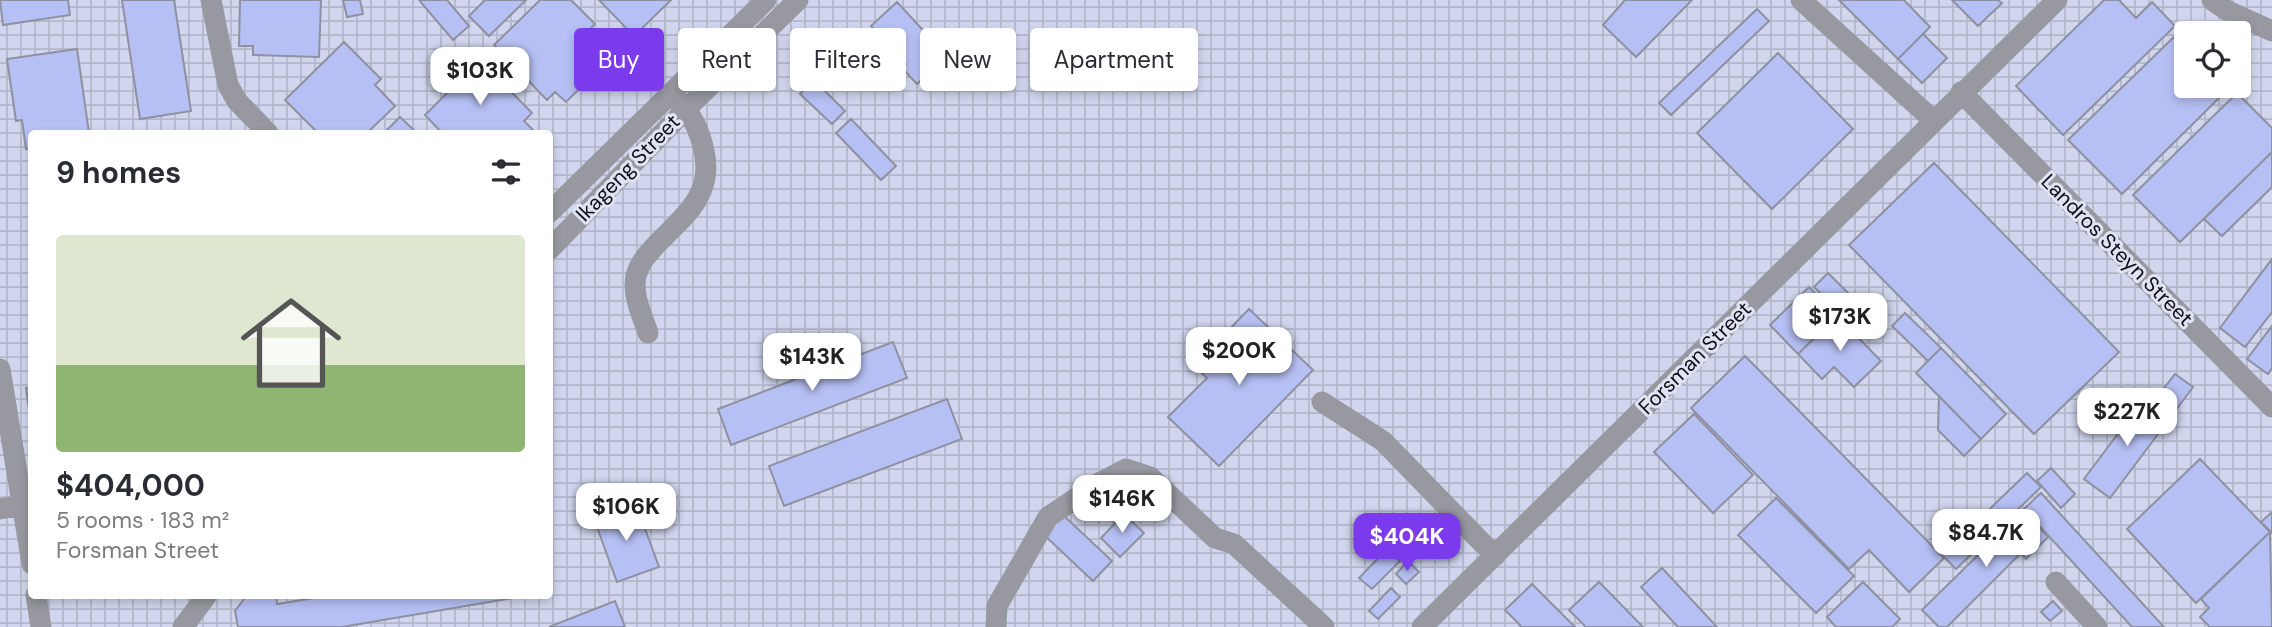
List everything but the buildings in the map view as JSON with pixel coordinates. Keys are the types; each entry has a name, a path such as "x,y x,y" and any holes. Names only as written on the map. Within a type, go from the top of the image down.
{"street":[{"path":"211,0 228,85 237,101 265,130"},
{"name":"Ikageng Street","path":"553,209 766,0"},
{"name":"Ikageng Street","path":"553,246 686,109 798,0"},
{"path":"1801,0 1933,120"},
{"name":"Forsman Street","path":"1422,627 2057,0"},
{"path":"2212,0 2228,11 2272,31"},
{"name":"Landros Steyn Street","path":"1961,92 2272,407"},
{"path":"648,333 635,296 636,276 643,259 700,195 708,174 698,131 686,109 670,93"},
{"path":"606,157 623,174"},
{"path":"0,369 16,474 27,504 0,509"},
{"path":"1322,402 1383,441 1495,556"},
{"path":"996,627 997,606 1048,517 1099,483 1126,469 1150,477 1215,538 1234,544 1324,627"},
{"path":"2056,582 2097,627"},
{"path":"37,599 41,627"},
{"path":"183,627 204,599"}],"shaded area":[{"path":"0,0 2272,0 2272,627 0,627"}]}
